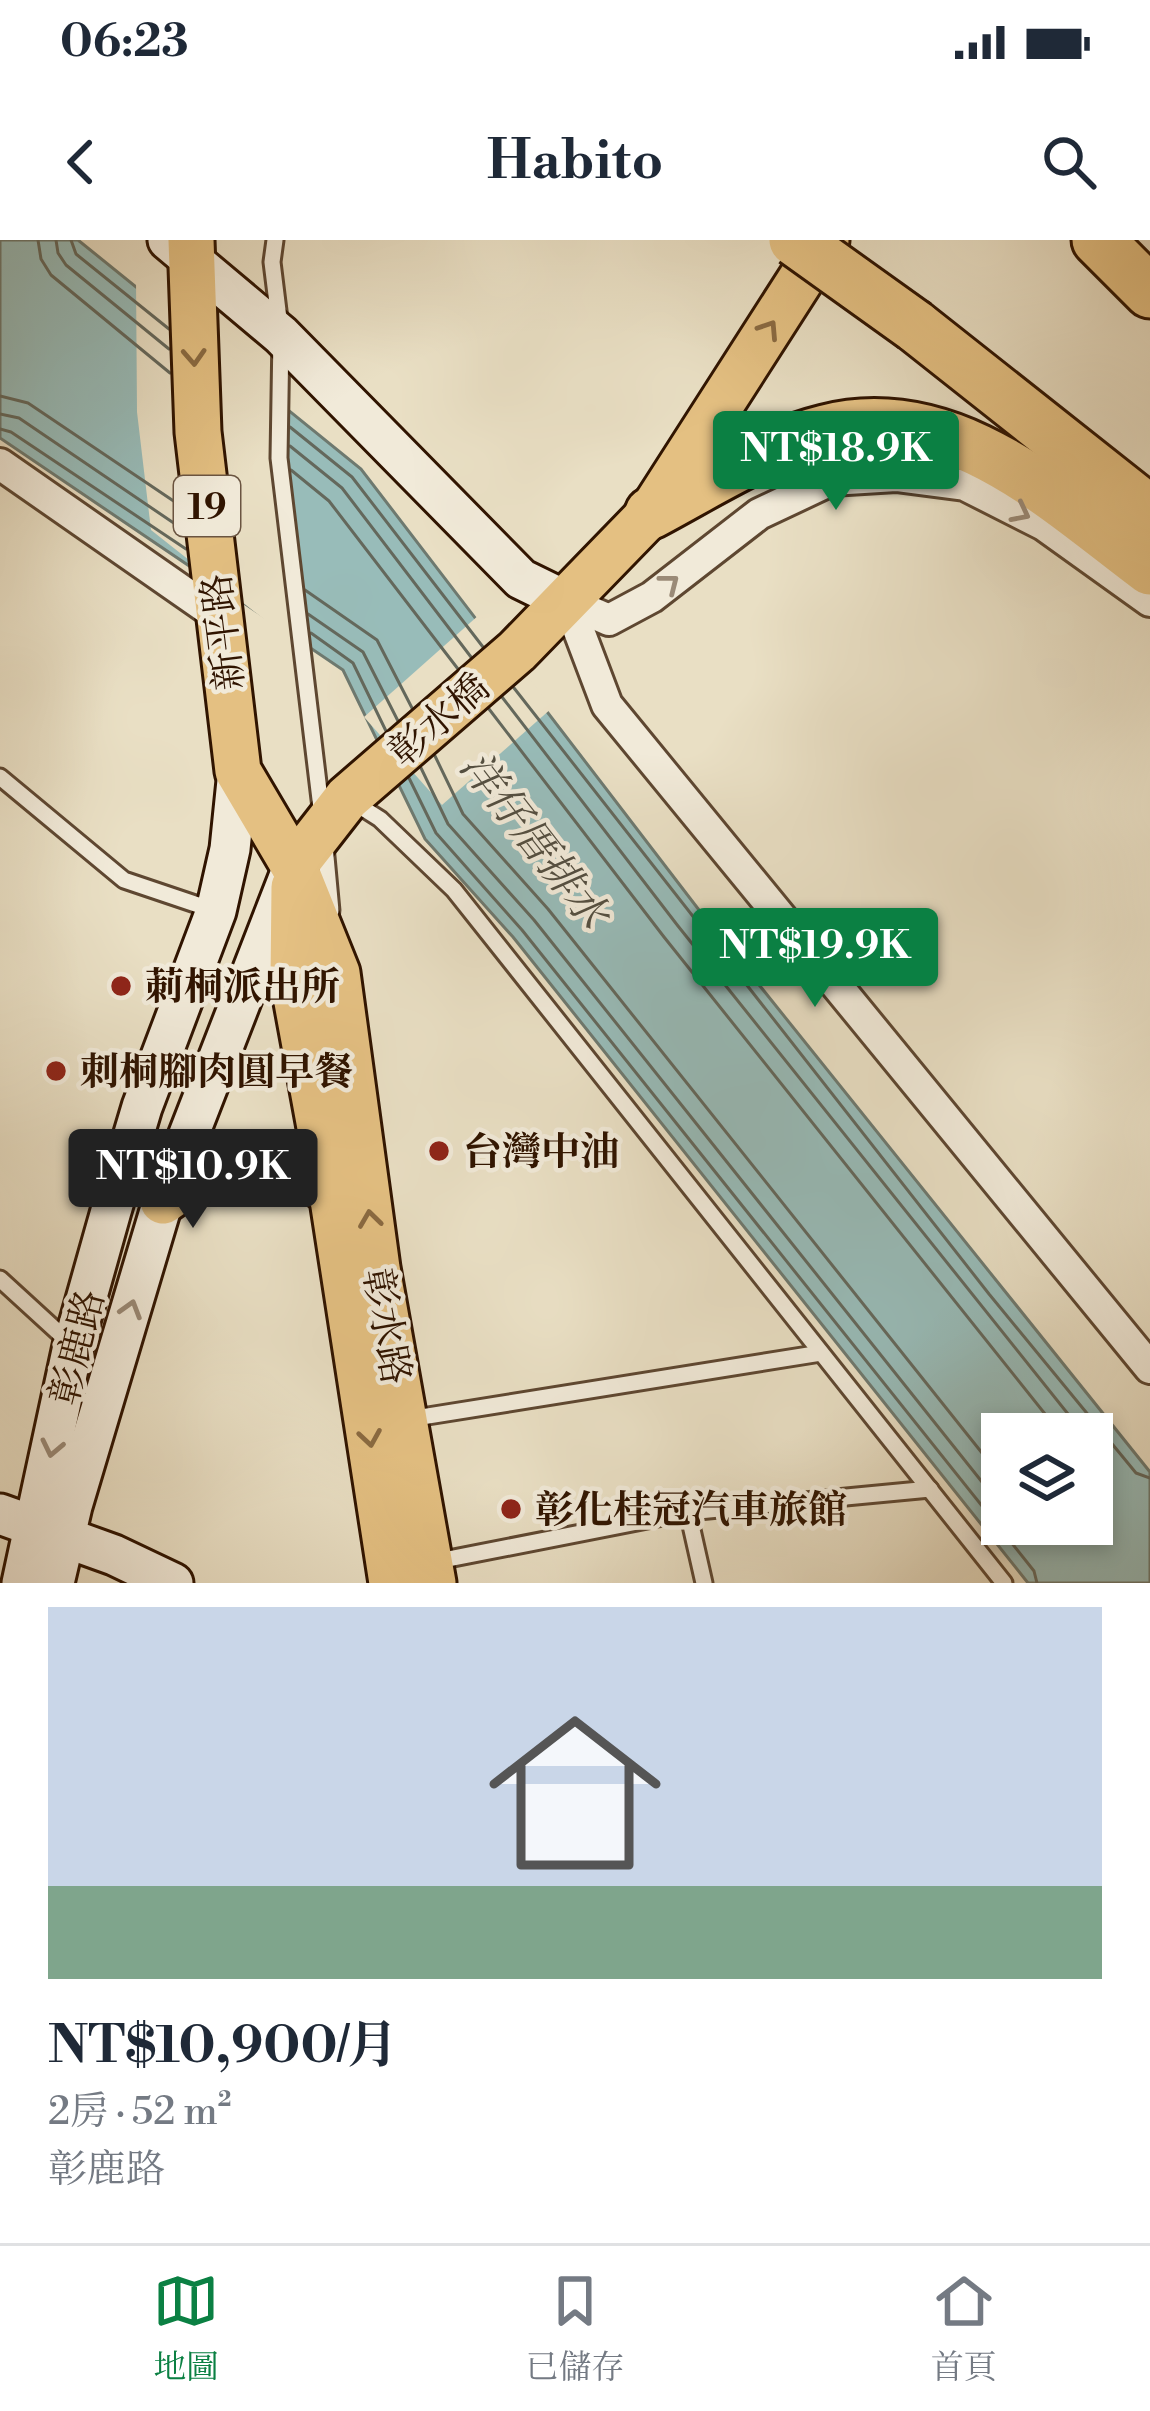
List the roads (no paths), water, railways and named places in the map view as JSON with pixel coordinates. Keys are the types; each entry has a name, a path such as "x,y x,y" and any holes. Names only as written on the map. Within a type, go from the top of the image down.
{"highway":[{"path":"795,240 915,326 1150,512"},
{"path":"1098,240 1150,292"},
{"path":"651,513 807,437 879,423 952,437 1012,467 1150,568"}],"main road":[{"name":"彰水橋","path":"294,866 343,805 517,651 651,513 826,240"},
{"path":"183,246 281,335 521,579 568,602"},
{"name":"新平路","path":"183,246 198,431 238,770 294,866"},
{"name":"彰鹿路","path":"22,1583 73,1346 142,1107 216,911 230,849 238,770"},
{"name":"彰鹿路","path":"54,1583 34,1527 294,866"},
{"name":"彰水路","path":"294,866 337,973 377,1268 405,1420 418,1576"},
{"name":"彰水路","path":"294,866 293,980 332,1193 418,1576"},
{"path":"163,1201 213,1166 297,1170 332,1193"},
{"path":"34,1527 114,1555 173,1583"}],"street":[{"path":"0,464 221,618"},
{"path":"568,602 609,620 652,597 760,514 831,480 896,476 965,485 1044,525 1150,601"},
{"path":"568,602 607,705 1150,1368"}],"lane":[{"path":"275,240 272,262 281,335 279,458 304,667 343,805 337,973"},
{"path":"0,777 124,880 216,911"},
{"path":"343,805 380,820 454,890 1004,1583"},
{"path":"0,1279 73,1346"},
{"path":"405,1420 821,1353"},
{"path":"418,1576 688,1512 930,1489"},
{"path":"688,1512 704,1583"}],"water":[{"name":"洋仔厝排水","path":"0,240 78,240 361,469 699,910 1103,1413 981,1413 981,1524 513,937 425,839 343,670 0,438"},
{"path":"1113,1426 1150,1472 1150,1583 1028,1583 998,1545 1113,1545"}],"place":[{"name":"莿桐派出所","path":"121,986"},
{"name":"刺桐腳肉圓早餐","path":"56,1071"},
{"name":"台灣中油","path":"439,1151"},
{"name":"彰化桂冠汽車旅館","path":"511,1509"}]}
